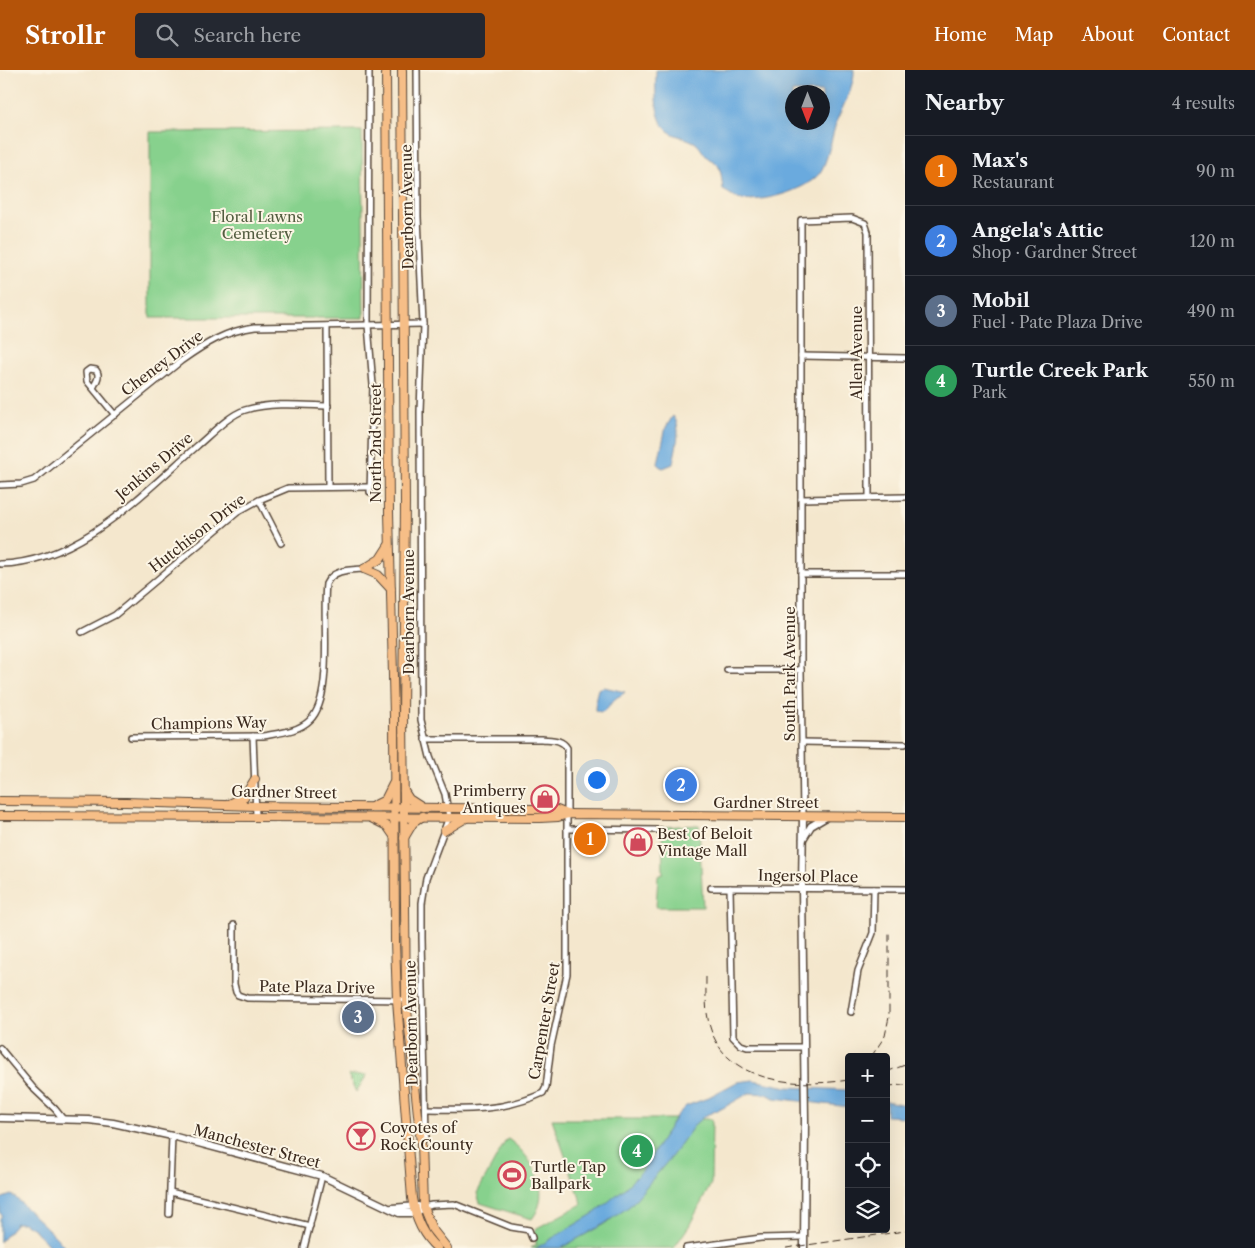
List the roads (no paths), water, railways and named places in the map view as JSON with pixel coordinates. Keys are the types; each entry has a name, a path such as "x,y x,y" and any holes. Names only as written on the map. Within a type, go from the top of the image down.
{"main road":[{"name":"North 2nd Street","path":"386,70 390,543 397,1000 414,1209"},
{"name":"North 2nd Street","path":"402,70 404,324 403,808 406,1000 421,1143 423,1207"},
{"path":"364,569 380,559 390,543"},
{"path":"364,569 378,575 391,589"},
{"path":"224,805 244,797 255,779"},
{"path":"371,808 385,800 394,782"},
{"path":"403,790 409,799 423,808"},
{"name":"Gardner Street","path":"0,800 557,810 568,814"},
{"name":"Gardner Street","path":"0,816 134,817 256,815 540,818 558,817 568,814 905,817"},
{"path":"366,816 387,826 394,836"},
{"path":"404,838 413,823 422,817"},
{"path":"433,817 439,823 443,833 468,817"},
{"path":"423,1207 432,1229 447,1248"},
{"path":"414,1209 424,1234 438,1248"}],"street":[{"path":"368,325 369,70"},
{"name":"Dearborn Avenue","path":"417,70 418,217 423,324 420,411 421,720 430,757 438,774 449,817 426,878 422,903 426,1136 421,1143"},
{"name":"South Park Avenue","path":"804,1248 801,220 852,218"},
{"name":"Allen Avenue","path":"852,218 865,223 868,232 869,498"},
{"name":"Cheney Drive","path":"0,485 21,484 34,480 181,361 207,343 233,331 255,327 423,324"},
{"name":"Hutchison Drive","path":"82,632 115,615 240,512 259,500 288,488 328,487 370,490 373,385 368,325"},
{"path":"327,326 328,487"},
{"path":"801,356 905,358"},
{"path":"93,388 115,415"},
{"name":"Jenkins Drive","path":"0,564 33,560 58,552 84,539 144,492 225,422 244,410 270,405 328,406"},
{"path":"801,499 905,497"},
{"path":"259,500 281,543"},
{"name":"Champions Way","path":"131,737 253,736 281,733 297,728 310,720 320,706 324,689 326,584 332,575 336,573 364,569"},
{"path":"801,574 905,574"},
{"path":"727,670 801,670"},
{"path":"253,736 256,815"},
{"name":"Carpenter Street","path":"425,738 542,739 556,740 564,743 567,751 568,814 567,974 551,1046 546,1087 543,1092 506,1106 457,1110 426,1109"},
{"path":"802,742 905,744"},
{"path":"803,840 811,826 829,816"},
{"path":"567,829 660,830"},
{"name":"Ingersol Place","path":"711,888 905,889"},
{"path":"730,888 731,1033 733,1038 737,1043 748,1047 804,1047"},
{"path":"851,1012 858,971 873,933 874,889"},
{"name":"Pate Plaza Drive","path":"234,925 234,984 236,992 242,996 247,998 406,1000"},
{"path":"0,1048 63,1120"},
{"name":"Manchester Street","path":"0,1118 89,1120 114,1123 172,1136 322,1176 388,1208 414,1209 423,1207"},
{"path":"170,1214 172,1136"},
{"path":"304,1248 322,1176"},
{"path":"170,1192 310,1226"},
{"path":"423,1207 454,1204 510,1227 529,1230 532,1238"},
{"path":"686,1248 762,1238 804,1238"}],"water":[{"path":"656,70 854,70 851,88 837,120 827,156 819,174 804,186 760,199 750,200 734,197 723,190 721,173 717,163 708,158 695,142 667,130 659,117"},
{"path":"673,416 678,427 677,446 673,464 663,468 658,463 666,427"},
{"path":"604,687 625,692 601,712 595,710 596,697 598,689"},
{"path":"753,1080 787,1087 845,1090 845,1107 774,1098 767,1094 749,1093 723,1108 706,1115 696,1123 672,1156 630,1206 604,1224 561,1248 536,1248 596,1212 625,1188 642,1171 677,1115 686,1106 705,1099 737,1082"},
{"path":"890,1102 905,1105 905,1117 890,1116"},
{"path":"11,1195 46,1227 65,1248 51,1248 35,1230 24,1223 16,1223 0,1242 0,1219 2,1215 0,1213 0,1199"}],"railway":[{"path":"874,1053 885,1036 889,1017 889,930"},
{"path":"706,977 708,1021 719,1046 732,1061 749,1071 768,1078 788,1082 809,1083 845,1080"},
{"path":"890,1071 905,1065"},
{"path":"890,1086 905,1085"},
{"path":"786,1248 905,1231"}],"place":[{"name":"Angela's Attic","path":"681,785"},
{"name":"Primberry Antiques","path":"545,799"},
{"name":"Max's","path":"590,839"},
{"name":"Best of Beloit Vintage Mall","path":"638,842"},
{"name":"Mobil","path":"358,1017"},
{"name":"Coyotes of Rock County","path":"361,1136"},
{"name":"Turtle Creek Park","path":"637,1151"},
{"name":"Turtle Tap Ballpark","path":"512,1175"}],"park label":[{"name":"Floral Lawns Cemetery","path":"257,224"}]}
